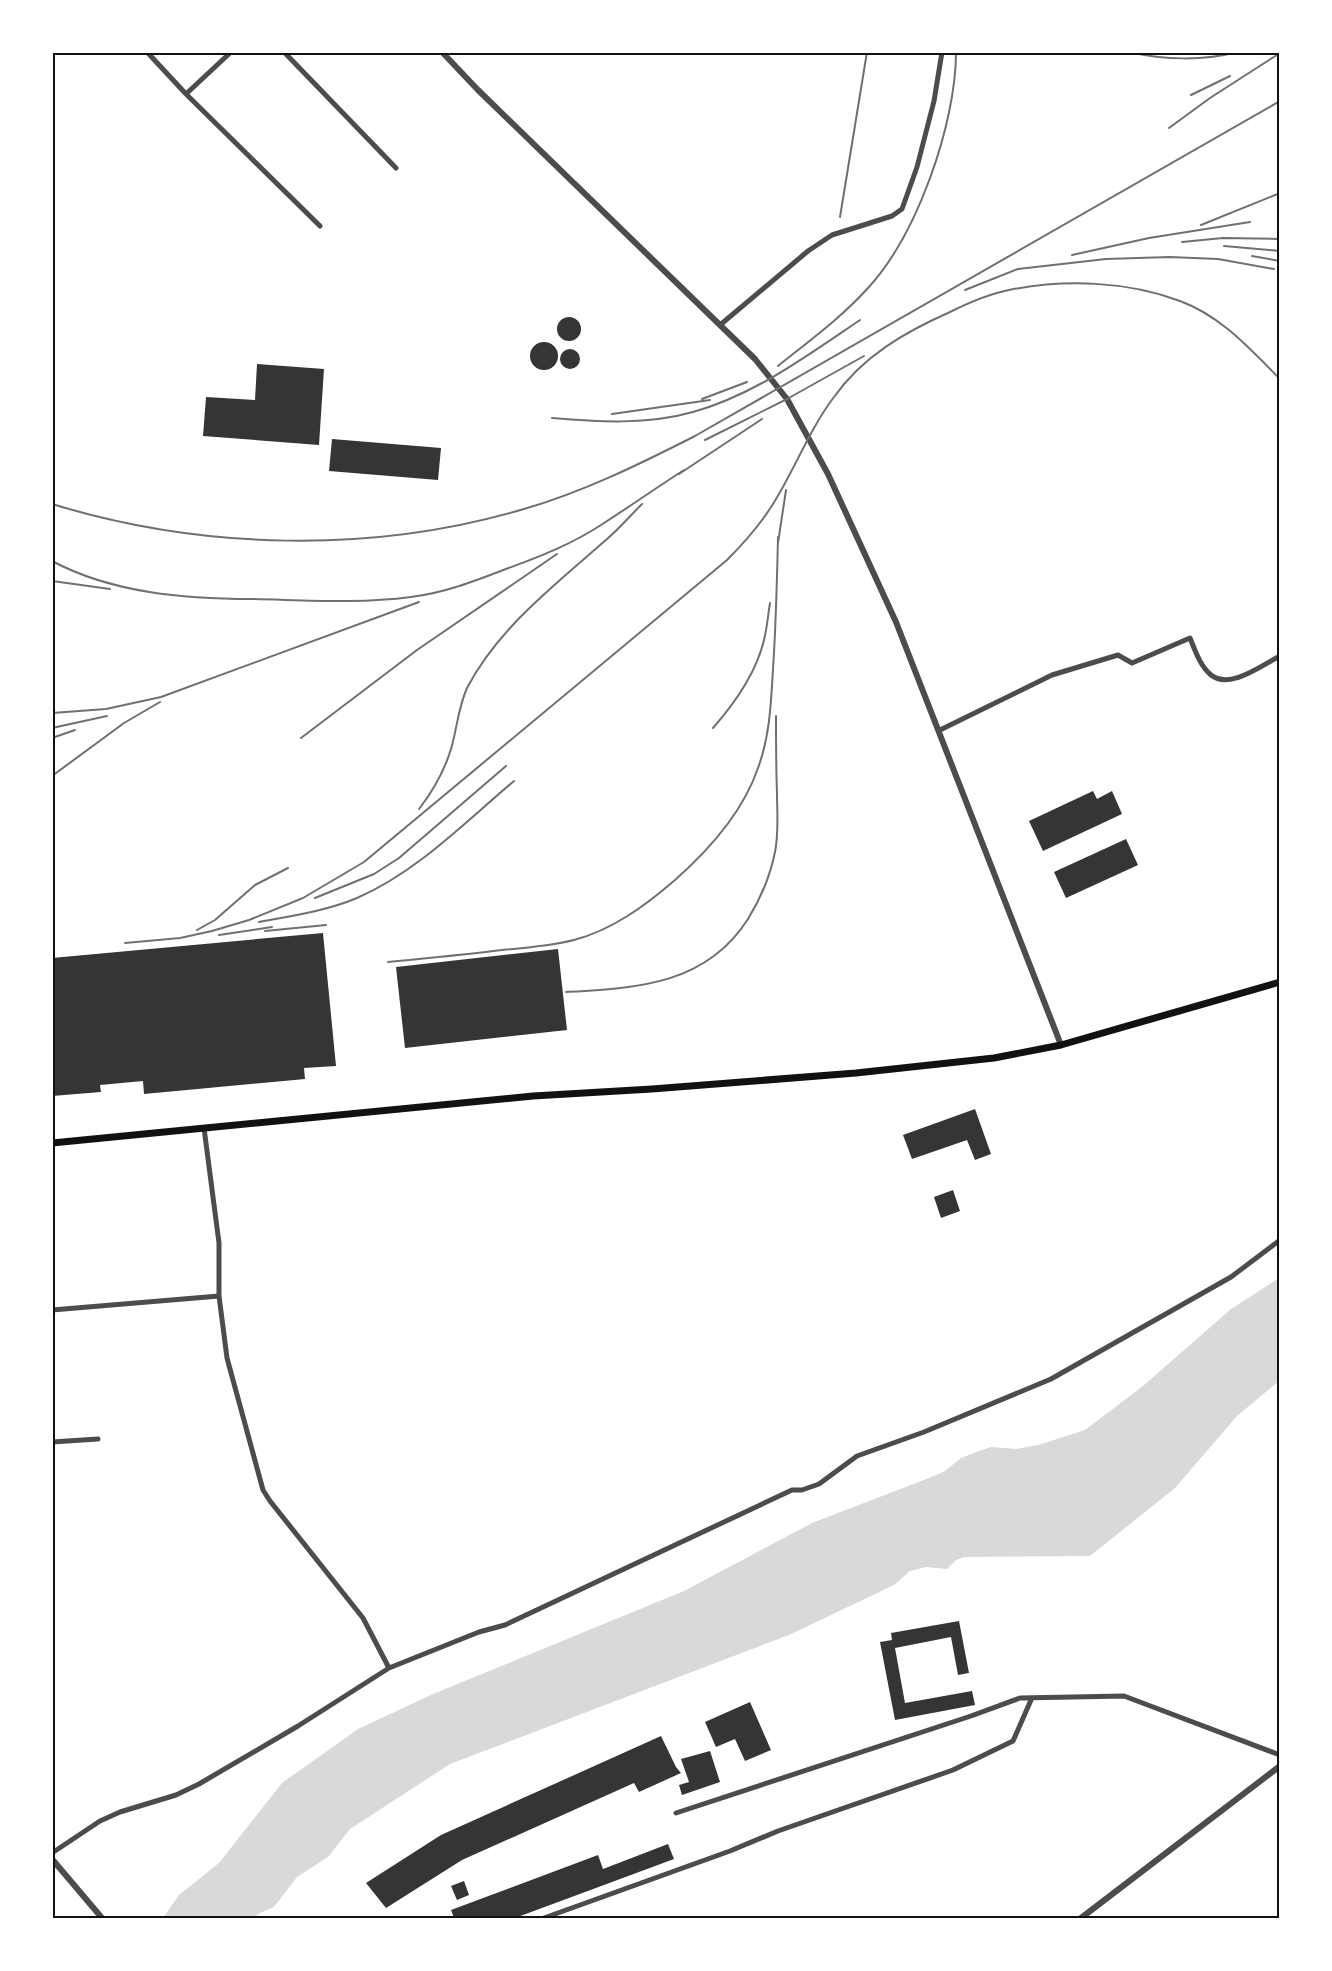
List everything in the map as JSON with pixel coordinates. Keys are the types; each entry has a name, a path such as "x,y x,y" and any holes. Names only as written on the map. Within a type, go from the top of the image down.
{"main road":[{"path":"52,1143 533,1096 856,1073 994,1058 1061,1045 1280,982"}],"street":[{"path":"147,52 186,94 320,226"},
{"path":"186,94 231,52"},
{"path":"284,52 396,168"},
{"path":"442,52 478,90 755,359 785,396 828,474 896,622 1061,1045"},
{"path":"720,325 808,251 832,235 892,216 902,209 917,167 931,112 942,52"},
{"path":"940,730 1052,675 1118,655 1132,663 1190,638 1202,664 1212,676 1230,680 1280,656"},
{"path":"204,1128 219,1243 219,1296 227,1358 263,1490 363,1618 389,1668"},
{"path":"52,1853 100,1821 120,1812 176,1795 199,1784 298,1726 389,1668 479,1632 505,1625 792,1490 802,1490 819,1484 857,1456 924,1432 1051,1379 1231,1277 1280,1240"},
{"path":"52,1310 219,1296"},
{"path":"52,1442 98,1439"},
{"path":"676,1813 1020,1698 1031,1700 1124,1696 1280,1755"},
{"path":"544,1918 730,1851 778,1831 953,1770 1013,1741 1031,1700"},
{"path":"1081,1918 1280,1766"},
{"path":"52,1859 102,1918"}],"shaded area":[{"path":"1279,1278 1279,1381 1237,1416 1175,1488 1090,1556 965,1557 956,1560 947,1569 926,1567 910,1571 894,1585 789,1635 450,1764 350,1829 328,1857 297,1877 274,1907 258,1914 255,1918 163,1918 179,1895 219,1863 282,1783 358,1729 433,1694 684,1591 812,1523 929,1478 945,1471 961,1458 991,1447 1016,1449 1038,1445 1085,1430 1143,1386 1231,1309"}],"building":[{"path":"569,317 574,318 580,324 580,334 574,340 569,341 564,340 558,334 557,329 558,324 564,318"},
{"path":"544,342 554,346 558,356 554,366 544,370 534,366 530,356 534,346"},
{"path":"570,349 577,352 580,359 577,366 570,369 563,366 560,359 563,352"},
{"path":"257,364 324,369 319,445 203,436 206,397 255,400"},
{"path":"332,439 441,448 438,480 329,471"},
{"path":"1093,791 1097,799 1112,791 1122,814 1043,851 1029,821"},
{"path":"1126,839 1138,865 1066,898 1054,872"},
{"path":"323,933 336,1066 304,1068 305,1079 144,1094 143,1081 100,1085 101,1092 52,1096 52,958"},
{"path":"558,949 567,1030 405,1048 396,967"},
{"path":"975,1109 991,1154 975,1160 967,1140 912,1159 903,1135"},
{"path":"953,1190 960,1211 941,1218 934,1197"},
{"path":"959,1621 969,1673 958,1675 951,1637 895,1648 905,1703 972,1691 975,1705 895,1720 880,1642 892,1640 891,1633"},
{"path":"750,1702 771,1750 745,1761 735,1739 716,1747 705,1722"},
{"path":"661,1736 681,1773 639,1792 634,1783 462,1860 386,1908 366,1883 441,1835"},
{"path":"710,1751 720,1782 682,1795 679,1785 689,1782 681,1759"},
{"path":"668,1844 674,1859 515,1918 454,1918 451,1910 598,1855 603,1869"},
{"path":"464,1881 469,1895 457,1900 451,1886"}],"railway":[{"path":"840,217 867,52"},
{"path":"778,366 858,299 886,266 902,239 917,209 941,144 949,112 956,52"},
{"path":"1130,52 1156,57 1184,58 1211,57 1237,52"},
{"path":"1169,128 1210,98 1280,53"},
{"path":"1191,95 1230,76"},
{"path":"52,504 168,531 227,538 288,541 408,534 467,524 546,502 611,477 695,436 1280,101"},
{"path":"1201,225 1280,193"},
{"path":"1072,255 1149,238 1250,222"},
{"path":"1182,242 1223,238 1280,239"},
{"path":"1224,246 1280,251"},
{"path":"1252,256 1280,261"},
{"path":"965,290 1018,269 1106,259 1170,257 1218,259 1274,269"},
{"path":"125,943 180,938 249,920 303,898 364,862 727,560 752,534 768,512 817,423 845,382 886,347 933,320 986,296 1030,286 1074,283 1139,289 1180,301 1209,315 1234,334 1280,379"},
{"path":"552,418 641,421 676,416 716,405 780,373 860,320"},
{"path":"705,440 787,399 864,356"},
{"path":"702,399 747,382"},
{"path":"612,414 710,400"},
{"path":"679,474 762,419"},
{"path":"52,561 75,572 124,587 201,598 331,601 411,597 435,593 471,582 567,544 590,532 684,470"},
{"path":"778,543 786,490"},
{"path":"419,809 445,766 467,688 495,645 530,608 642,504"},
{"path":"388,962 538,947 588,936 628,916 652,899 688,868 712,843 734,815 752,784 765,744 772,694 778,537"},
{"path":"301,738 417,650 557,554"},
{"path":"52,581 110,589"},
{"path":"52,713 106,709 161,697 419,602"},
{"path":"713,728 737,698 756,665 764,640 770,603"},
{"path":"52,776 124,723 160,702"},
{"path":"52,728 107,716"},
{"path":"566,992 644,985 691,970 712,958 731,941 748,919 768,879 776,845 776,716"},
{"path":"52,738 75,730"},
{"path":"315,898 374,874 399,858 506,766"},
{"path":"259,922 309,913 357,898 379,887 420,861 514,781"},
{"path":"197,930 215,920 255,885 288,868"},
{"path":"265,931 326,925"},
{"path":"219,935 272,927"}]}
